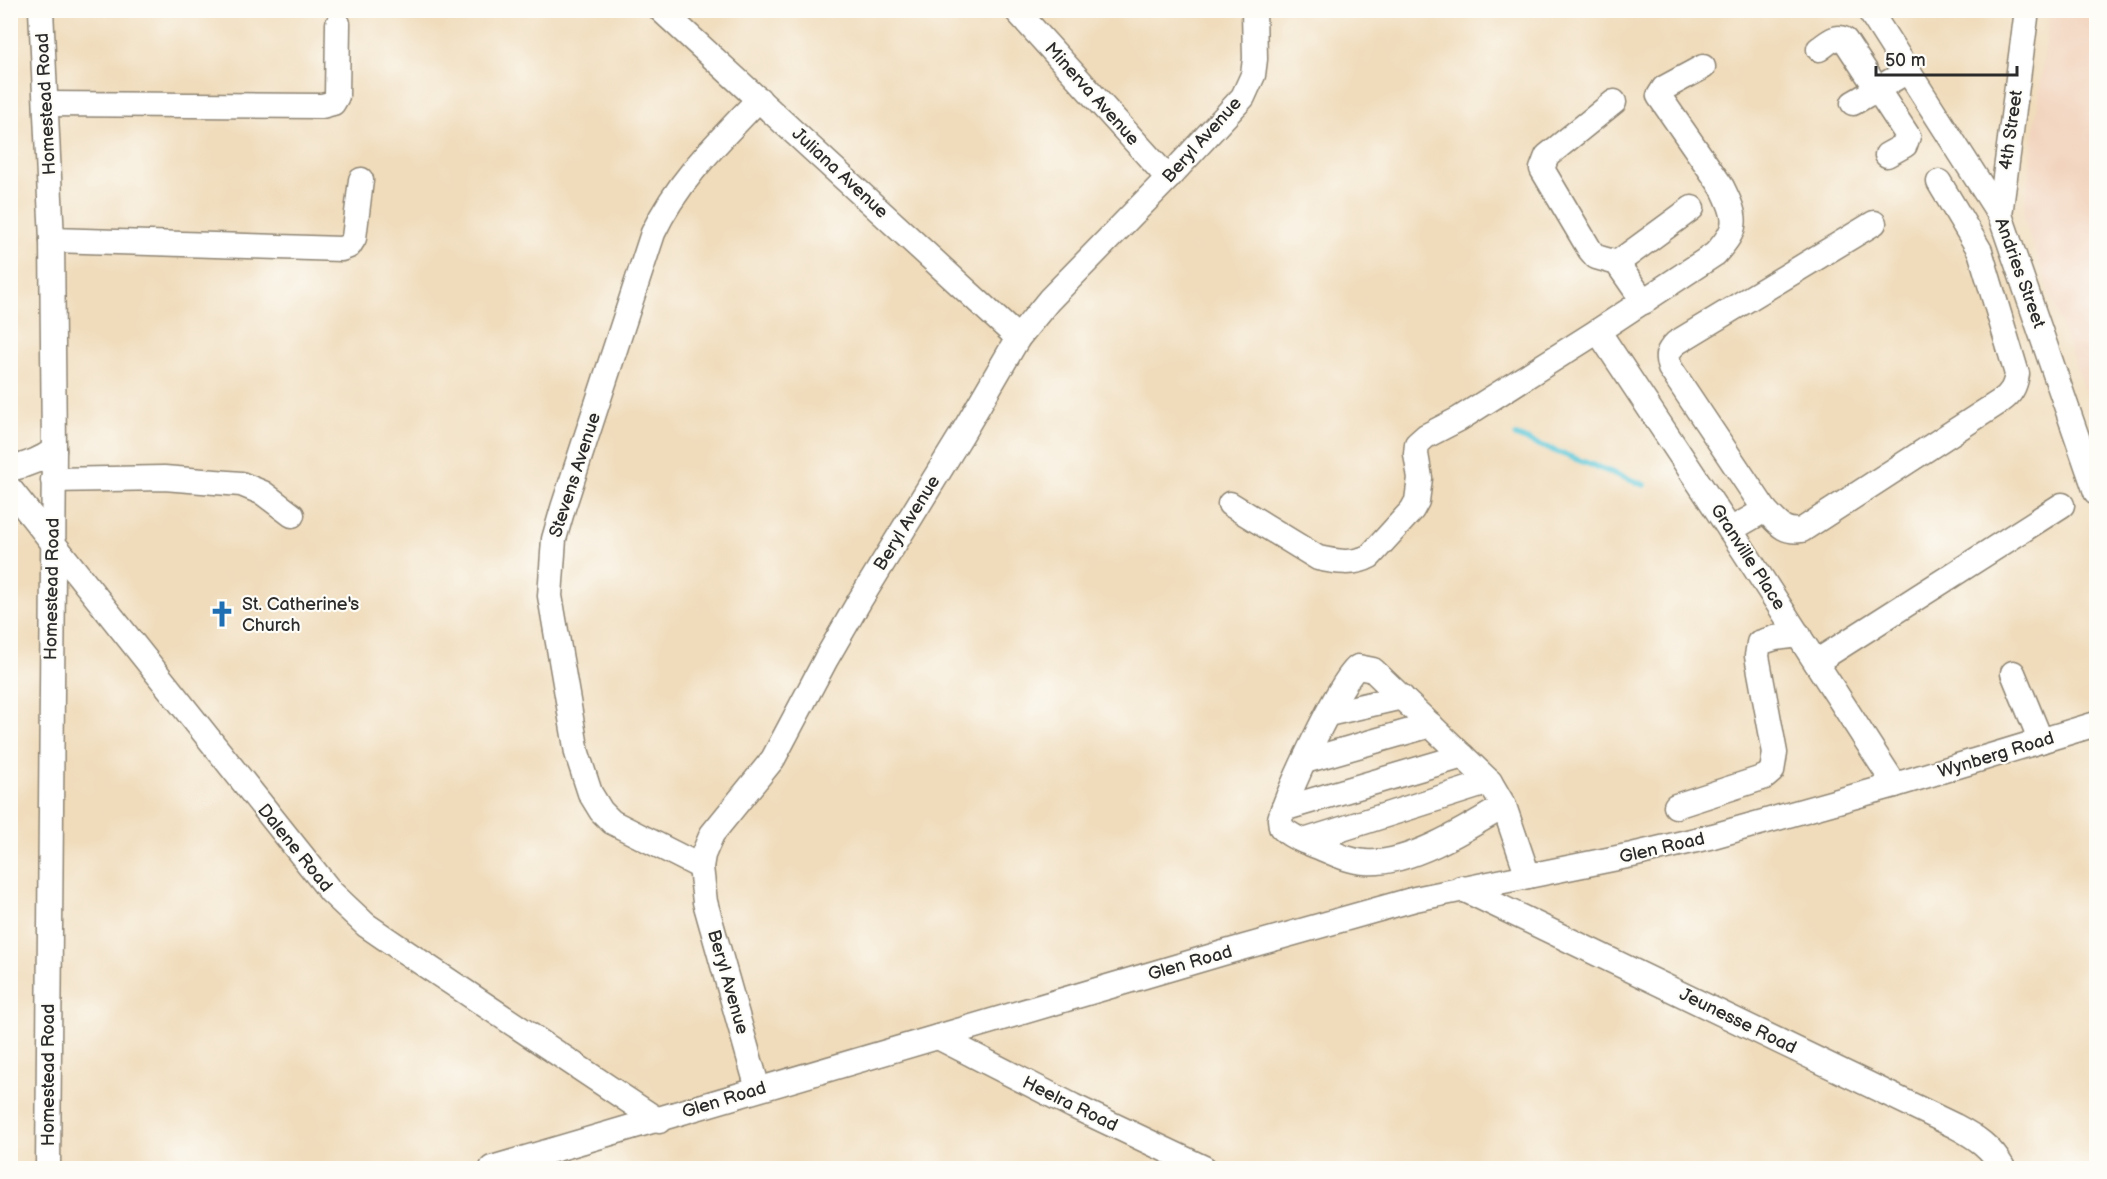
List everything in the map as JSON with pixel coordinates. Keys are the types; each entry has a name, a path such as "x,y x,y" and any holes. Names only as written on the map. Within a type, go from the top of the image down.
{"street":[{"name":"Homestead Road","path":"41,10 52,240 54,450 48,1168"},
{"name":"Juliana Avenue","path":"661,10 1018,338"},
{"name":"Minerva Avenue","path":"1016,10 1168,178"},
{"name":"Beryl Avenue","path":"758,1089 705,902 700,867 712,834 773,759 860,600 1018,338 1050,300 1243,97 1253,75 1254,10"},
{"name":"Andries Street","path":"1869,10 2000,214 2097,492"},
{"name":"4th Street","path":"2000,214 2027,10"},
{"path":"46,104 322,106 333,103 337,96 338,24"},
{"path":"1819,50 1835,38 1845,39 1908,136 1905,145 1887,155"},
{"path":"1230,504 1318,558 1332,561 1362,560 1370,556 1412,510 1417,501 1420,478 1416,454 1417,444 1426,436 1459,419 1644,302 1715,254 1731,237 1733,214 1722,187 1659,96 1664,88 1703,67"},
{"path":"1853,103 1908,71"},
{"name":"Stevens Avenue","path":"700,867 612,822 601,811 590,793 577,753 550,596 551,557 563,508 653,233 673,195 691,170 759,99"},
{"path":"1614,102 1547,156 1542,169 1590,250 1596,256 1617,263 1644,302"},
{"path":"52,240 340,249 350,246 354,238 361,180"},
{"path":"1874,223 1676,343 1669,350 1667,357 1670,368 1765,510 1784,529 1791,532 1802,530 2001,401 2007,397 2016,384 2017,375 1980,250 1939,182"},
{"path":"1617,263 1692,208"},
{"name":"Granville Place","path":"1598,331 1895,785"},
{"path":"10,469 29,465 54,450"},
{"path":"53,480 164,478 241,483 263,492 292,515"},
{"name":"Dalene Road","path":"10,489 331,892 348,910 401,949 659,1121"},
{"path":"1816,662 2062,505"},
{"path":"1730,530 1765,510"},
{"path":"1676,806 1765,777 1772,771 1775,753 1757,648 1759,643 1766,640 1799,635"},
{"path":"1504,807 1442,842 1393,859 1377,862 1348,859 1304,841 1287,833 1281,827 1280,819 1305,761 1346,679 1358,667 1373,670 1490,782 1504,807 1528,876"},
{"path":"2013,673 2041,741"},
{"path":"1328,714 1402,697"},
{"name":"Wynberg Road","path":"1895,785 2097,724"},
{"path":"1305,761 1431,725"},
{"path":"1283,809 1463,756"},
{"path":"1304,841 1490,782"},
{"name":"Glen Road","path":"492,1168 659,1121 758,1089 1223,953 1415,899 1632,855 1713,836 1895,785"},
{"name":"Jeunesse Road","path":"1461,888 1974,1136 1990,1149 2003,1168"},
{"name":"Heelra Road","path":"938,1037 1072,1106 1204,1168"}],"shaded area":[{"path":"2050,11 2096,11 2096,424 2023,218"}],"waterway":[{"path":"1516,436 1644,485"}],"place":[{"name":"St. Catherine's Church","path":"222,614"}]}
